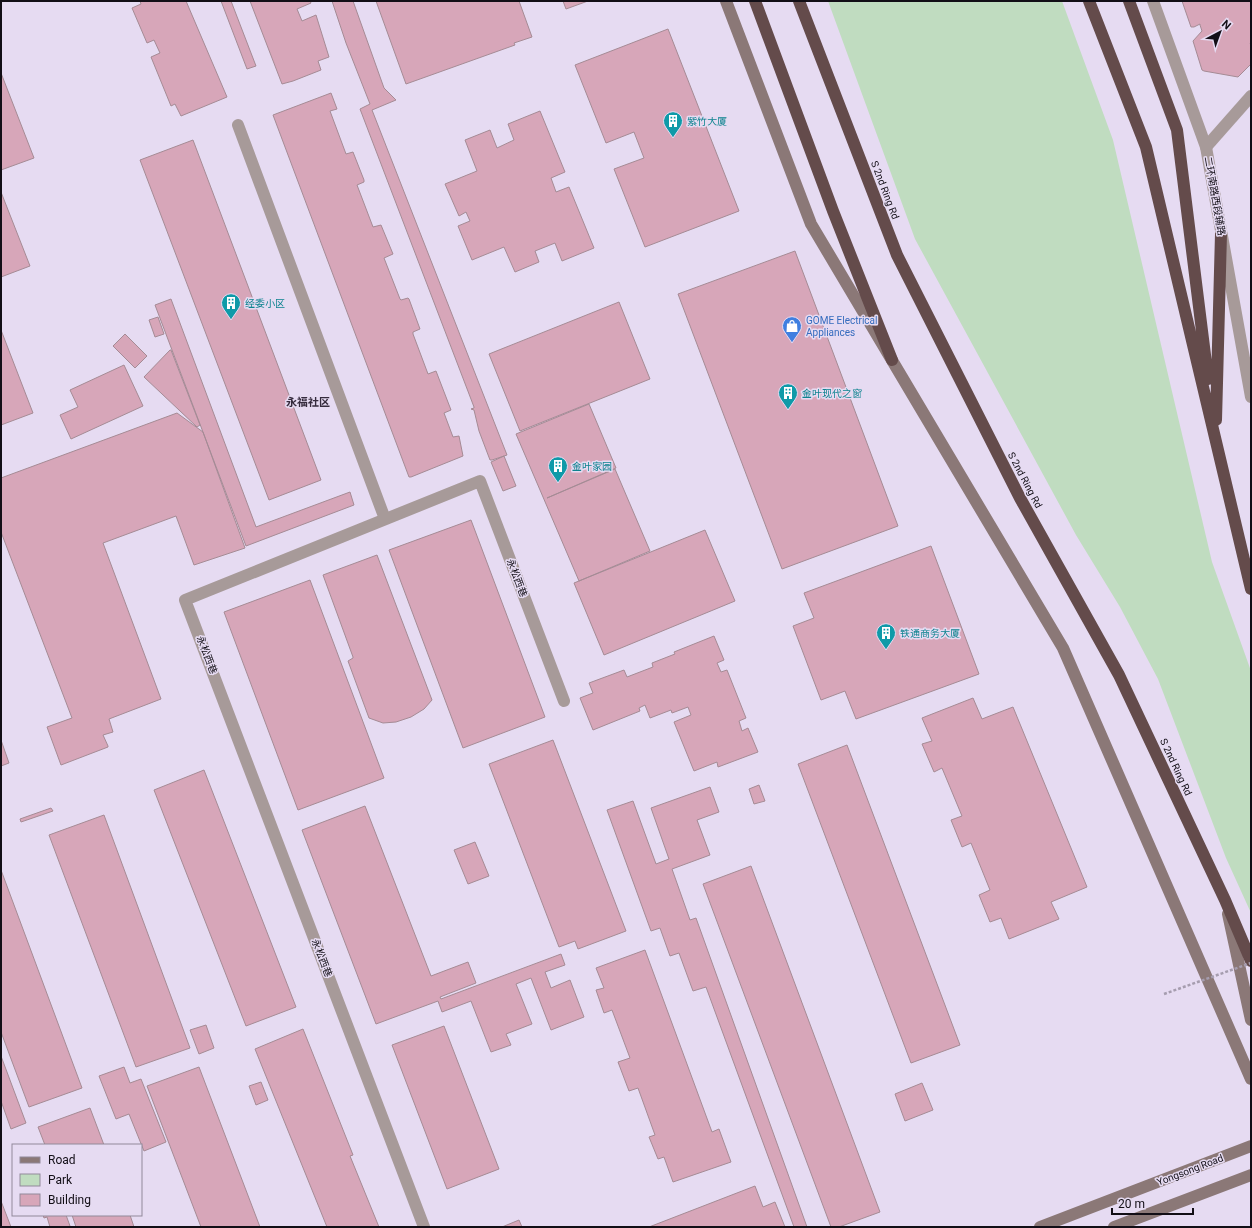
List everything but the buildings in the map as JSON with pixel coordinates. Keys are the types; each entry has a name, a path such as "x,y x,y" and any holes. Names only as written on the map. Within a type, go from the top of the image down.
{"highway":[{"path":"755,1 892,360"},
{"name":"S 2nd Ring Rd","path":"799,1 897,255 1020,498 1119,675 1225,900 1251,962"},
{"path":"1089,1 1146,147 1251,589"},
{"path":"1128,1 1178,130 1216,437"},
{"path":"1216,437 1221,234"}],"street":[{"path":"726,1 811,224 1063,648 1251,1079"},
{"name":"二环南路西段辅路","path":"1153,1 1206,147 1251,397"},
{"path":"1206,147 1251,96"},
{"path":"238,125 385,519"},
{"name":"永松西巷","path":"424,1227 185,600 480,482 564,701"},
{"path":"1225,900 1251,1020"},
{"name":"Yongsong Road","path":"1040,1227 1251,1146"},
{"path":"1114,1227 1251,1175"}],"path":[{"path":"1164,994 1251,962"}],"green space":[{"path":"828,1 1062,1 1113,140 1212,562 1251,671 1251,913 1226,858 1158,679 1120,607 1076,535 915,239"}],"place":[{"name":"紫竹大厦","path":"673,138"},
{"name":"经委小区","path":"231,320"},
{"name":"GOME Electrical Appliances","path":"792,343"},
{"name":"金叶现代之窗","path":"788,410"},
{"name":"金叶家园","path":"558,483"},
{"name":"铁通商务大厦","path":"886,650"}],"district":[{"name":"永福社区","path":"308,402"}]}
